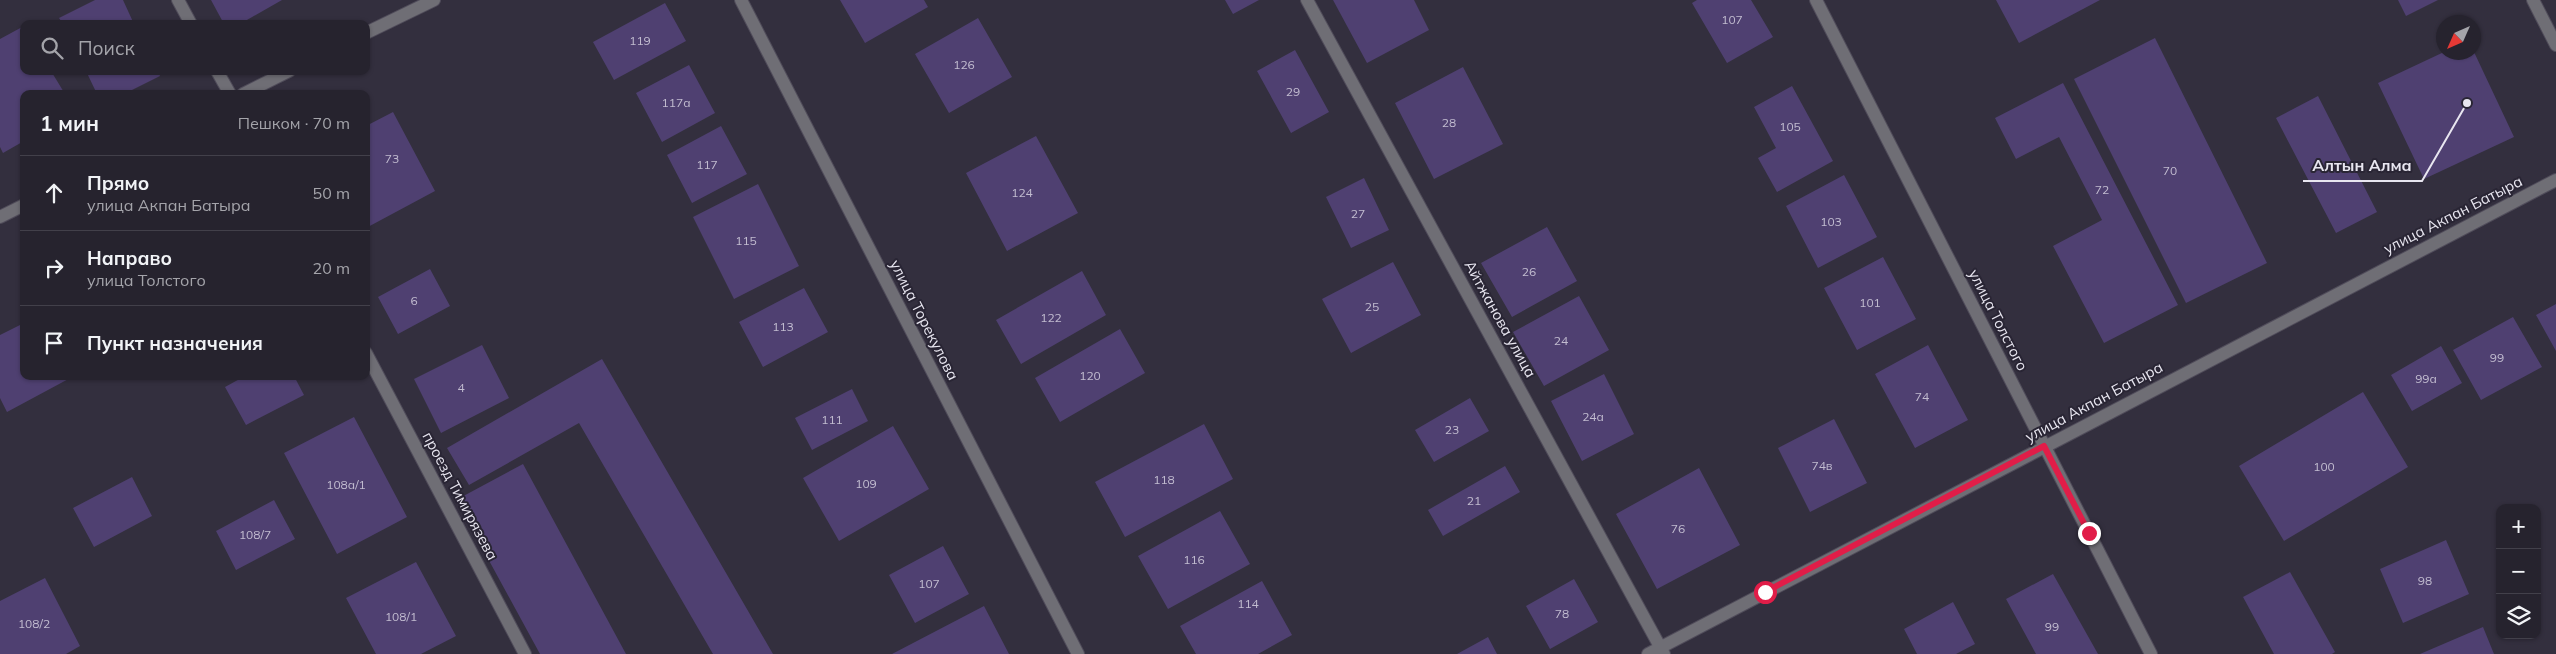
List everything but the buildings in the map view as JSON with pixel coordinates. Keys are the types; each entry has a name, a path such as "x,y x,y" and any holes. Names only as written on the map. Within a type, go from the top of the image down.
{"street":[{"path":"178,0 189,20"},
{"path":"370,31 434,0"},
{"name":"улица Торекулова","path":"741,0 1078,654"},
{"name":"Айтжанова улица","path":"1307,0 1662,651"},
{"name":"улица Толстого","path":"1816,0 2151,654"},
{"path":"2534,0 2556,45"},
{"path":"220,75 228,90"},
{"path":"251,90 281,75"},
{"name":"улица Акпан Батыра","path":"1648,654 1662,651 2044,446 2556,180"},
{"path":"0,217 20,207"},
{"name":"проезд Тимирязева","path":"370,361 525,654"}],"place":[{"name":"Алтын Алма","path":"2467,103"}],"route":[{"path":"1765,592 2044,446 2089,533"}]}
